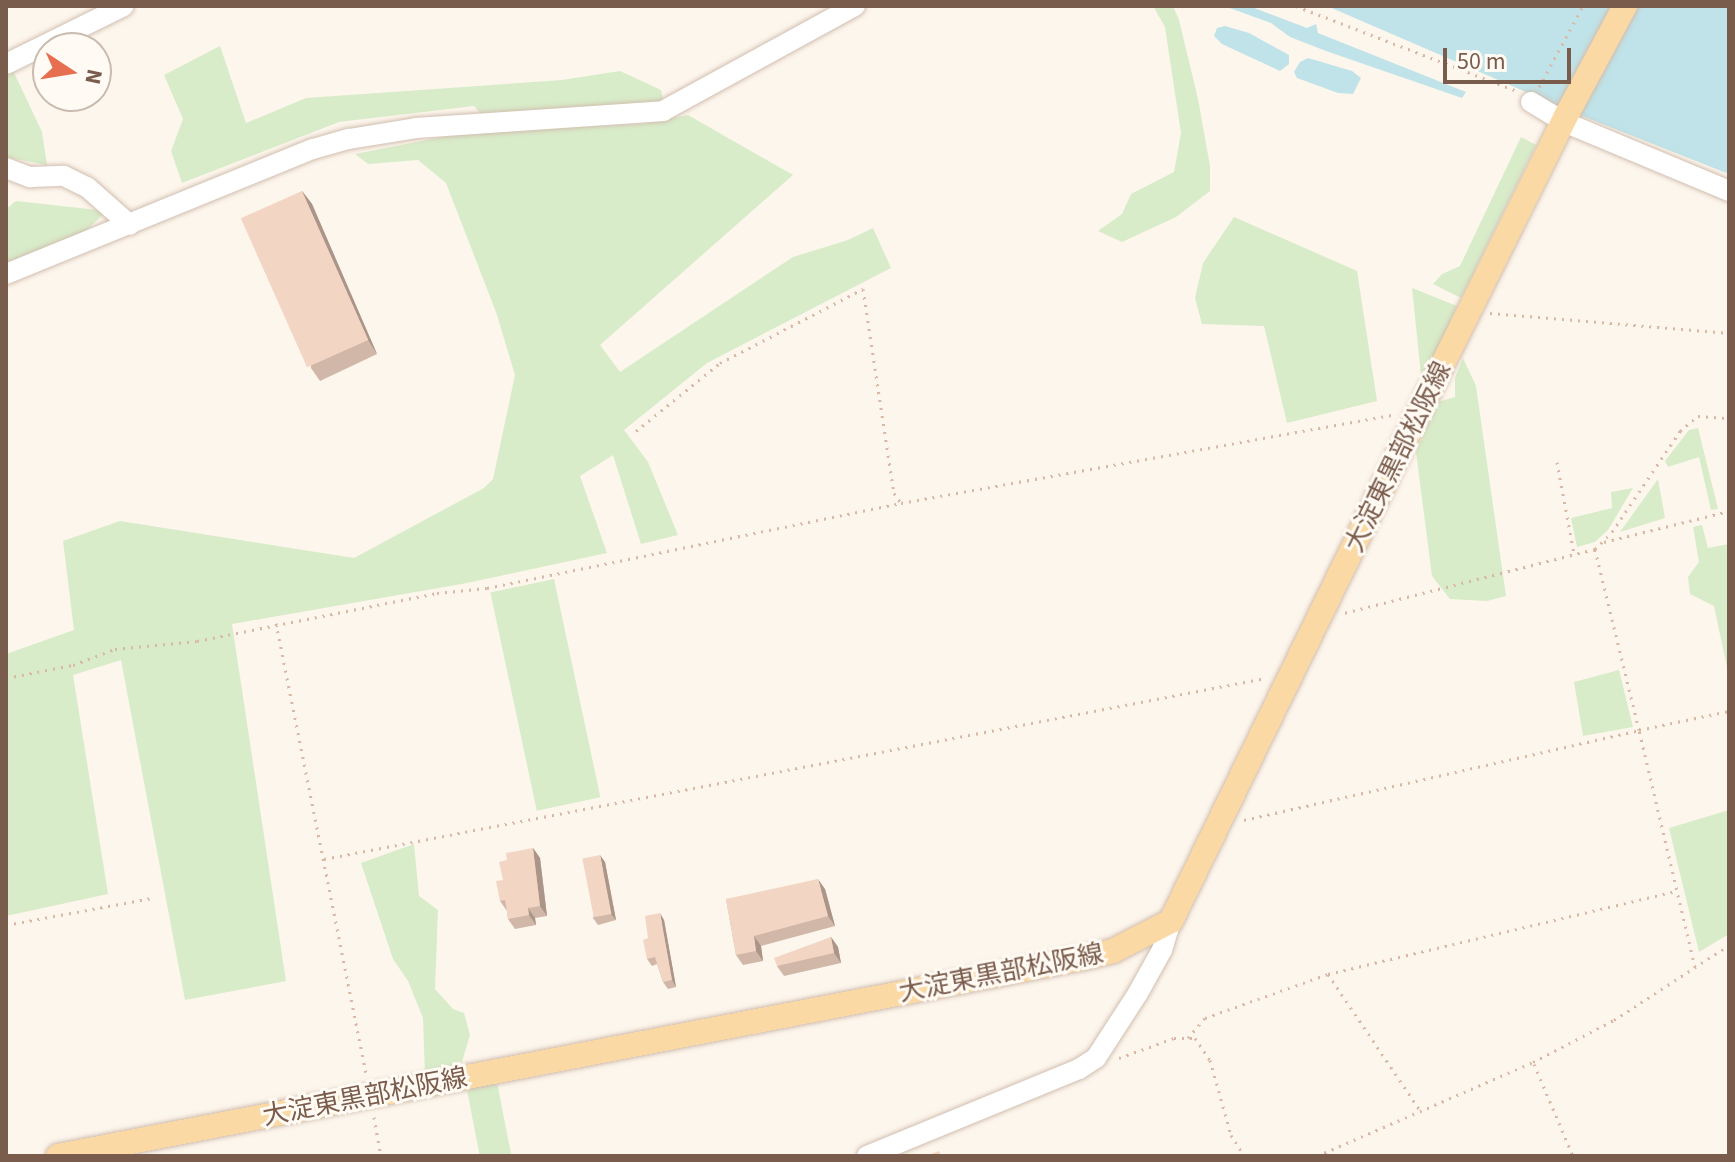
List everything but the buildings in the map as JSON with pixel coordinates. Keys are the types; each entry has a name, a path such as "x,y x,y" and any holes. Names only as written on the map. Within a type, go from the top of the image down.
{"main road":[{"name":"大淀東黒部松阪線","path":"58,1156 98,1153 370,1096 1083,958 1113,951 1171,921 1472,305 1625,6"}],"street":[{"path":"6,64 124,6"},
{"path":"6,274 313,149 349,139 416,128 663,111 855,6"},
{"path":"1528,97 1565,119 1729,191"},
{"path":"6,168 30,177 64,176 87,187 130,225"},
{"path":"867,1156 1079,1069 1096,1058 1162,950 1171,921"}],"path":[{"path":"1296,6 1528,97 1583,6"},
{"path":"636,431 720,363 863,289 894,493 901,503"},
{"path":"1472,305 1487,313 1729,333"},
{"path":"6,678 73,665 115,649 197,641 437,593 487,588 901,503 1420,410"},
{"path":"1324,611 1334,616 1595,549 1612,532 1680,431 1698,416 1729,418"},
{"path":"1557,462 1574,554"},
{"path":"1600,543 1729,511"},
{"path":"1595,549 1695,967"},
{"path":"276,623 381,1156"},
{"path":"324,859 1293,673"},
{"path":"1221,820 1236,822 1729,711"},
{"path":"1188,1038 1205,1018 1328,974 1677,891"},
{"path":"6,925 151,898"},
{"path":"1317,1156 1533,1062 1614,1020 1729,945"},
{"path":"1328,974 1421,1112"},
{"path":"1096,1058 1110,1060 1174,1038 1195,1038 1210,1060 1231,1135 1244,1156"},
{"path":"1533,1062 1573,1156"}],"green space":[{"path":"1153,6 1173,6 1179,20 1198,99 1210,166 1210,191 1176,217 1122,242 1098,231 1122,214 1131,194 1174,172 1181,133 1165,27"},
{"path":"220,46 246,123 306,98 562,80 620,71 661,90 664,104 484,118 474,106 339,122 182,183 171,151 183,119 164,75"},
{"path":"10,64 42,132 47,165 6,157 6,66"},
{"path":"688,115 793,175 600,345 620,372 793,257 848,240 873,228 891,268 707,363 624,430 648,462 678,535 641,544 613,455 580,476 607,553 467,583 232,624 286,981 185,1000 121,660 73,675 108,894 6,916 6,654 74,630 63,541 120,521 354,558 484,488 493,479 515,375 496,312 446,183 418,160 368,164 355,154 463,133 642,124"},
{"path":"1521,137 1536,145 1461,298 1433,284 1442,274 1460,266"},
{"path":"16,201 107,211 79,237 6,265 6,209"},
{"path":"1234,217 1357,271 1377,401 1287,423 1264,326 1202,324 1195,298 1203,263"},
{"path":"1412,288 1457,306 1422,385"},
{"path":"1463,358 1476,386 1506,596 1487,601 1450,599 1432,576 1416,452 1438,402 1455,397 1455,378"},
{"path":"1698,428 1718,509 1711,510 1699,457 1668,467 1665,461 1689,430"},
{"path":"1658,479 1665,518 1620,532"},
{"path":"1633,488 1608,530 1595,542 1577,547 1571,518 1612,508 1611,492"},
{"path":"1702,525 1708,548 1729,544 1729,677 1714,606 1690,594 1688,577 1699,562 1693,527"},
{"path":"554,579 600,797 537,811 490,593"},
{"path":"1619,670 1633,727 1583,736 1574,682"},
{"path":"1729,810 1729,934 1699,952 1669,828"},
{"path":"414,844 419,896 438,910 435,989 453,1009 464,1013 470,1035 461,1065 454,1070 425,1076 423,1018 408,981 393,959 361,863"},
{"path":"497,1082 511,1156 480,1156 467,1088"}],"water":[{"path":"1224,6 1249,6 1307,28 1316,24 1318,33 1466,92 1462,98 1326,51 1290,37 1271,23"},
{"path":"1327,6 1729,6 1729,174 1577,114"},
{"path":"1225,26 1249,33 1289,55 1289,64 1280,71 1222,44 1214,36 1217,28"},
{"path":"1308,58 1352,71 1361,78 1353,94 1338,93 1297,78 1294,72 1300,62"}]}
